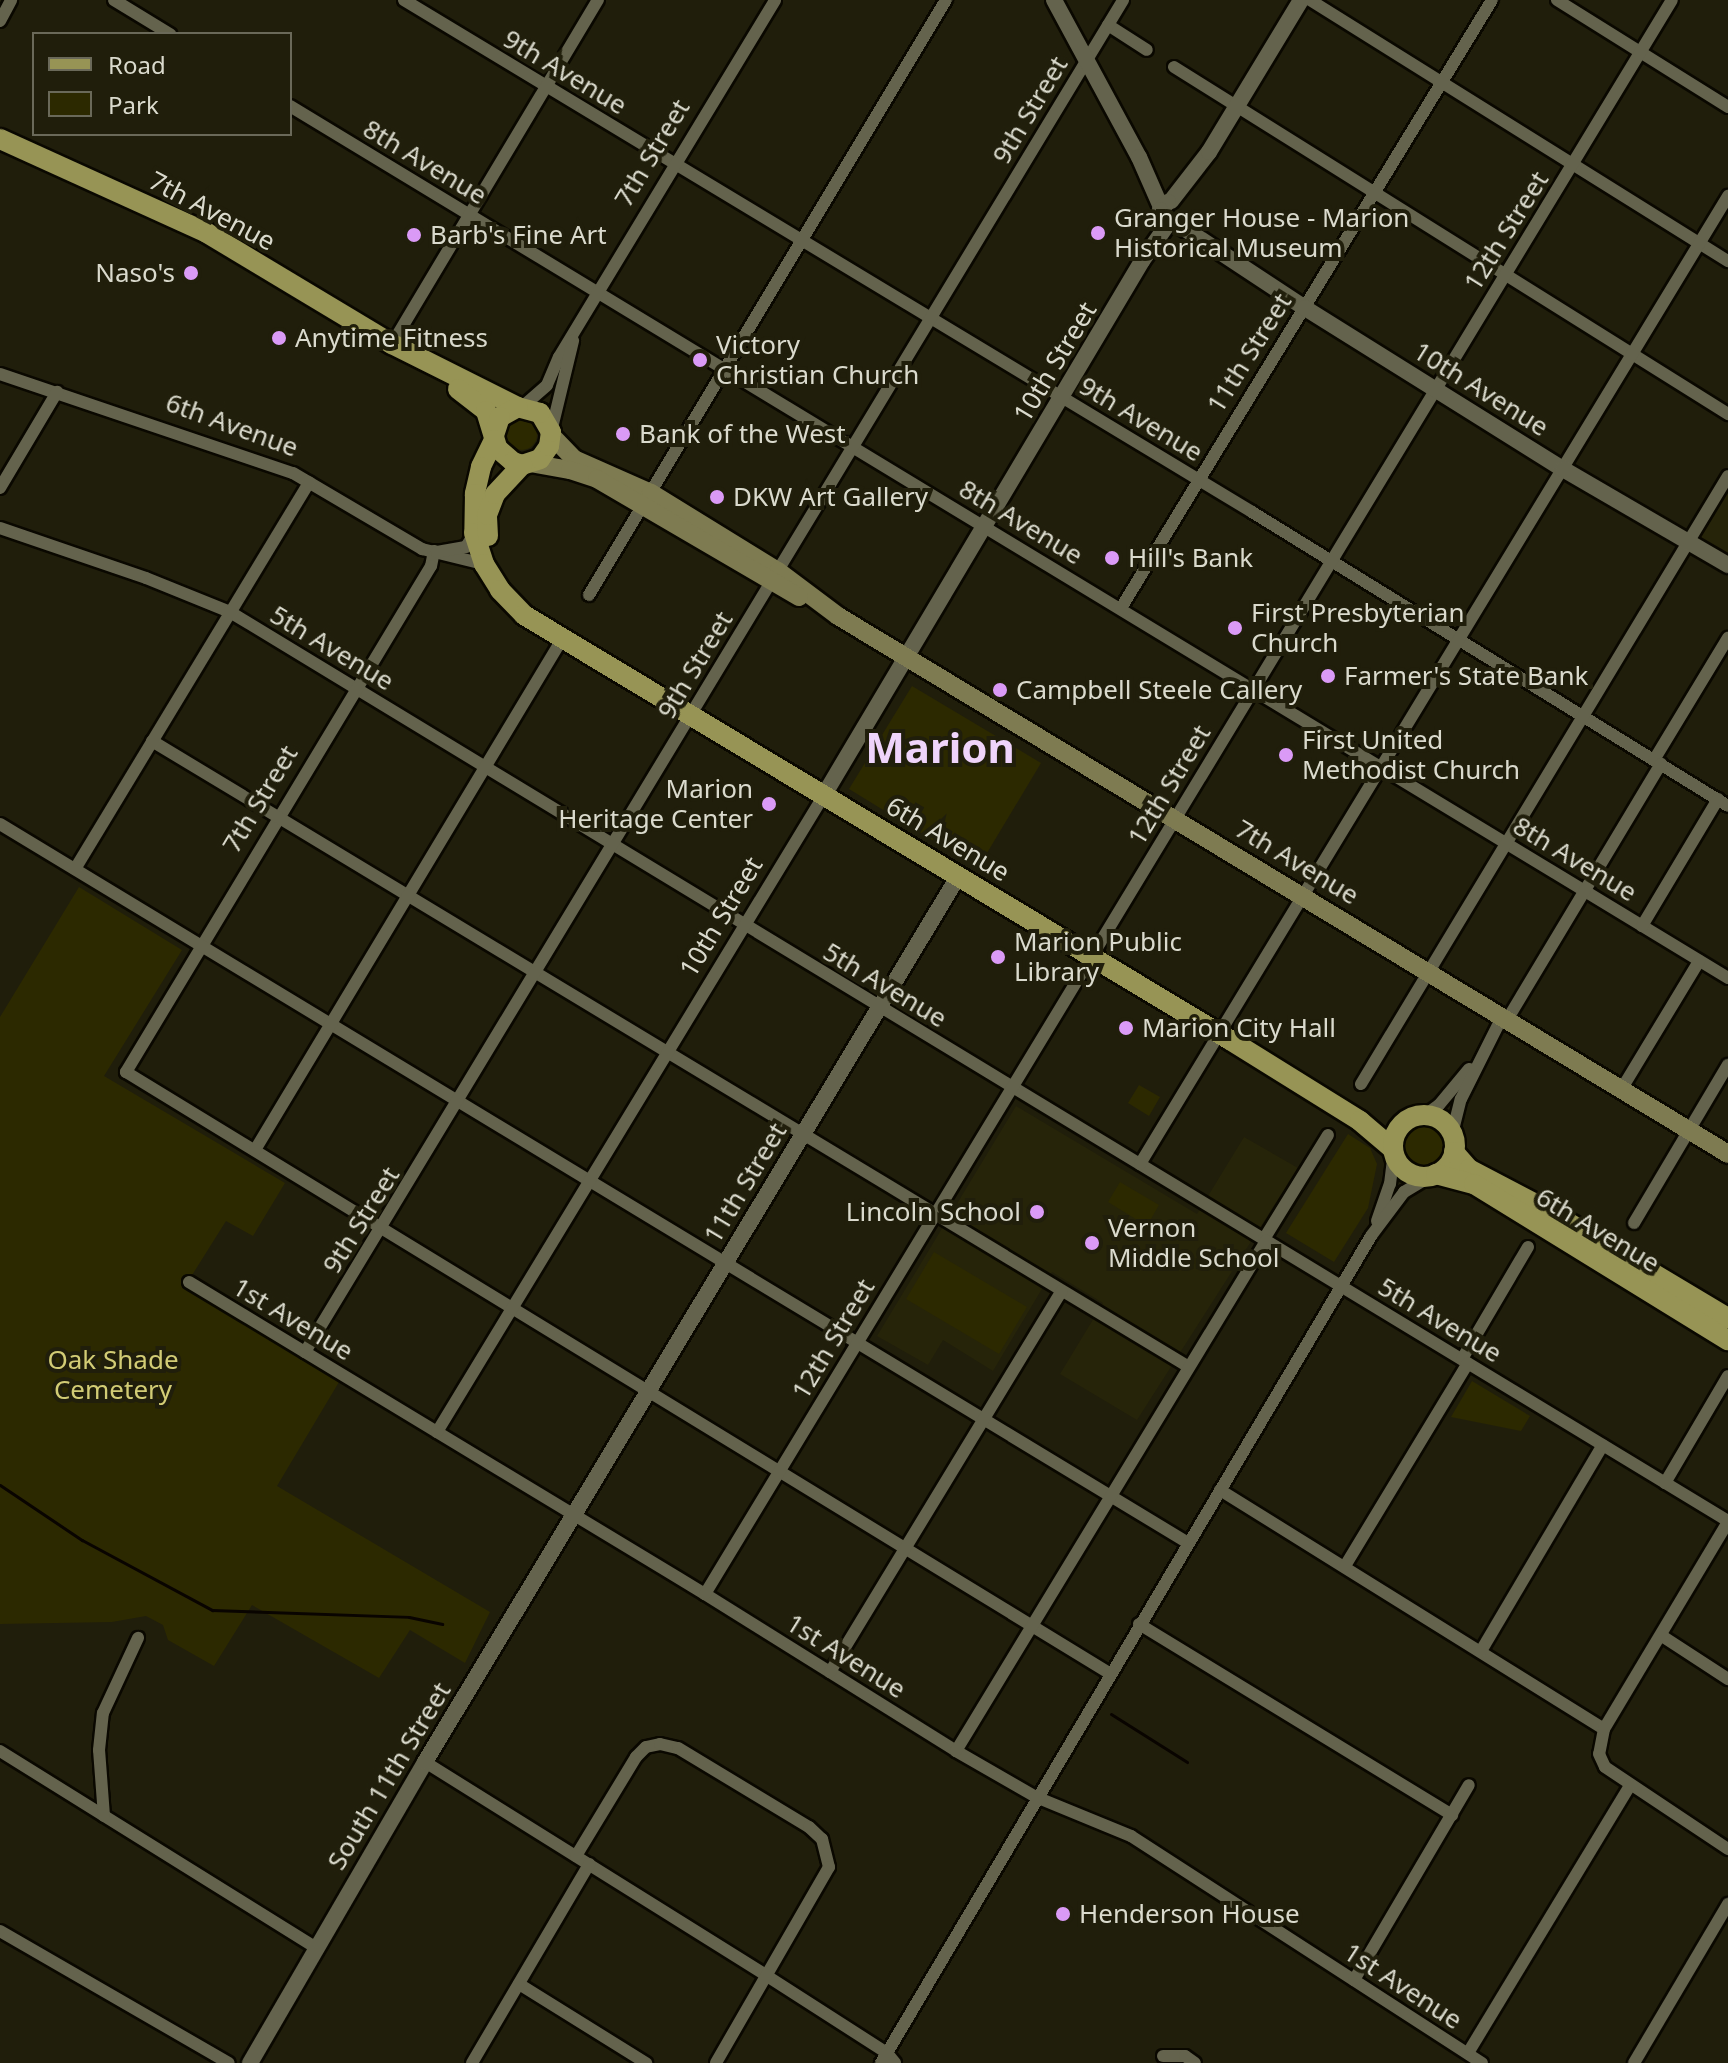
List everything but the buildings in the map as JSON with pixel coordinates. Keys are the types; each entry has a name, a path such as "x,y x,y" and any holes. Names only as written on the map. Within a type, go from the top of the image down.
{"main road":[{"name":"7th Avenue","path":"0,139 207,233 463,386 520,407"},
{"path":"463,386 506,459 526,464"},
{"path":"520,407 540,413 551,433 544,455 526,464 505,481 490,504 483,548 475,494 500,417 520,407"},
{"name":"7th Avenue","path":"551,433 574,459 647,499 1728,1154"},
{"name":"7th Avenue","path":"526,464 584,474 647,499"},
{"name":"6th Avenue","path":"483,548 518,609 1219,1033 1376,1132 1393,1151"},
{"name":"6th Avenue","path":"1264,1061 1368,1115 1391,1119 1421,1116"},
{"path":"1421,1116 1444,1123 1453,1143 1450,1163 1434,1175 1410,1174 1393,1151 1399,1127 1421,1116"},
{"name":"6th Avenue","path":"1453,1143 1469,1169 1549,1211 1728,1318"},
{"name":"6th Avenue","path":"1434,1175 1474,1184 1728,1340"}],"street":[{"path":"0,21 11,0"},
{"path":"114,0 167,32"},
{"name":"9th Avenue","path":"404,0 1199,479 1723,802"},
{"path":"392,344 598,0"},
{"name":"7th Street","path":"520,407 547,385 559,357 775,0"},
{"path":"589,595 946,0"},
{"name":"10th Avenue","path":"1054,0 1170,211 1213,246 1305,308 1563,469 1687,544 1728,565"},
{"name":"9th Street","path":"305,1352 383,1228 1123,0"},
{"name":"10th Street","path":"437,1432 824,795 1170,211 1301,0"},
{"path":"1310,0 1728,261"},
{"name":"11th Street","path":"1121,608 1492,0"},
{"path":"1557,0 1728,107"},
{"name":"12th Street","path":"705,1594 1672,0"},
{"path":"1108,25 1147,50"},
{"path":"1174,67 1728,414"},
{"name":"8th Avenue","path":"292,107 1728,978"},
{"path":"1140,1164 1728,196"},
{"name":"7th Street","path":"551,433 575,334"},
{"name":"6th Avenue","path":"0,374 213,444 309,482 404,540 451,559 483,548"},
{"path":"0,488 57,392"},
{"path":"1361,1084 1728,476"},
{"path":"75,869 309,482"},
{"name":"5th Avenue","path":"0,528 146,578 230,612 1728,1522"},
{"path":"434,551 483,548"},
{"name":"7th Street","path":"255,1150 126,1072 431,566 434,551"},
{"path":"564,636 255,1150 1109,1673"},
{"path":"1421,1116 1439,1105 1479,1057 1505,1018 1584,891 1728,638"},
{"path":"152,741 1189,1367"},
{"path":"1642,926 1723,802"},
{"path":"0,824 725,1263 858,1340 1188,1543"},
{"name":"11th Street","path":"574,1516 959,875"},
{"path":"1621,1090 1699,961"},
{"path":"1453,1143 1461,1099 1479,1057"},
{"path":"1634,1223 1728,1065"},
{"path":"956,1751 1328,1135"},
{"path":"1371,1236 1390,1184 1393,1151"},
{"path":"425,1762 767,1976 888,2060 1036,1797 1371,1236 1404,1192 1434,1175"},
{"path":"1345,1566 1528,1247"},
{"name":"1st Avenue","path":"189,1282 705,1594 956,1751 1036,1797 1131,1836 1482,2063"},
{"path":"830,1672 1062,1291"},
{"path":"1665,1483 1728,1376"},
{"path":"1481,1651 1603,1445"},
{"path":"1220,1490 1604,1729"},
{"name":"South 11th Street","path":"250,2063 315,1947 574,1516"},
{"path":"1728,1522 1604,1729 1599,1754 1605,1767 1630,1786 1728,1849"},
{"path":"1139,1624 1452,1815"},
{"path":"1662,1636 1728,1679"},
{"path":"104,1816 99,1750 103,1713 138,1638"},
{"path":"576,1856 636,1757 646,1747 660,1744 678,1748 809,1827 822,1839 829,1867 716,2063"},
{"path":"0,1751 315,1947"},
{"path":"1354,1980 1469,1785"},
{"path":"1468,2053 1630,1786"},
{"path":"472,2063 589,1864"},
{"path":"1634,2063 1728,1904"},
{"path":"0,1931 229,2063"},
{"path":"519,1984 646,2063"},
{"path":"1163,2056 1185,2056 1195,2063"}],"shaded area":[{"path":"1728,488 1728,557 1697,538"},
{"name":"Vernon Middle School","path":"1016,1106 1197,1214 1244,1137 1298,1168 1137,1420 1060,1374 1103,1303 1052,1272 993,1371 943,1340 928,1365 877,1336"}],"green space":[{"path":"522,420 532,425 537,435 532,445 522,450 512,445 507,435 512,425"},
{"path":"912,686 1041,763 978,868 849,789"},
{"name":"Oak Shade Cemetery","path":"79,887 182,950 104,1076 285,1183 253,1236 226,1221 184,1288 339,1382 277,1486 490,1612 465,1663 410,1630 379,1678 252,1605 214,1666 168,1640 163,1625 146,1616 112,1622 0,1624 0,1017"},
{"path":"1139,1085 1160,1097 1149,1116 1128,1103"},
{"path":"1423,1126 1438,1132 1444,1147 1438,1162 1423,1168 1408,1162 1402,1147 1408,1132"},
{"path":"1348,1134 1370,1148 1377,1164 1368,1208 1334,1262 1286,1233"},
{"path":"1120,1182 1159,1205 1147,1226 1108,1202"},
{"path":"934,1252 1027,1307 999,1354 906,1299"},
{"path":"1472,1381 1530,1416 1521,1431 1451,1417"}],"waterway":[{"path":"0,1485 82,1540 212,1610 409,1617 442,1624"},
{"path":"1111,1714 1187,1762"}],"place":[{"name":"Granger House - Marion Historical Museum","path":"1098,233"},
{"name":"Barb's Fine Art","path":"414,235"},
{"name":"Naso's","path":"191,273"},
{"name":"Anytime Fitness","path":"279,338"},
{"name":"Victory Christian Church","path":"700,360"},
{"name":"Bank of the West","path":"623,434"},
{"name":"DKW Art Gallery","path":"717,497"},
{"name":"Hill's Bank","path":"1112,558"},
{"name":"First Presbyterian Church","path":"1235,628"},
{"name":"Farmer's State Bank","path":"1328,676"},
{"name":"Campbell Steele Callery","path":"1000,690"},
{"name":"First United Methodist Church","path":"1286,755"},
{"name":"Marion Heritage Center","path":"769,804"},
{"name":"Marion Public Library","path":"998,957"},
{"name":"Marion City Hall","path":"1126,1028"},
{"name":"Lincoln School","path":"1037,1212"},
{"name":"Vernon Middle School","path":"1092,1243"},
{"name":"Henderson House","path":"1063,1914"}],"district":[{"name":"Marion","path":"940,747"}]}
